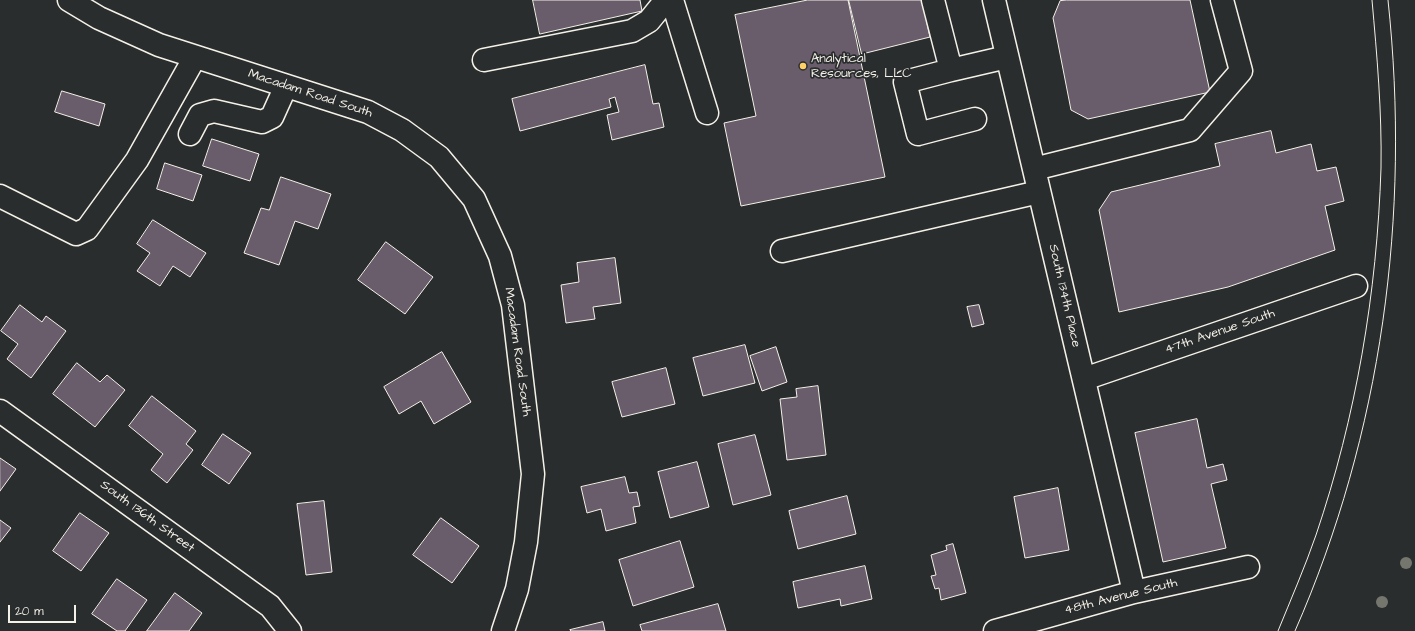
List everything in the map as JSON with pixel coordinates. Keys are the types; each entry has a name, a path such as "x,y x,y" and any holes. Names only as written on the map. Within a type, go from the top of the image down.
{"street":[{"name":"Macadam Road South","path":"69,0 99,18 158,45 368,112 402,130 440,157 474,199 500,256 513,305 533,474 526,542 517,589 503,631"},
{"path":"484,60 632,31 649,21 666,0"},
{"path":"672,0 707,113"},
{"path":"933,0 951,70"},
{"name":"South 134th Place","path":"994,0 1134,592"},
{"path":"1034,169 1190,130 1241,71 1222,0"},
{"path":"0,196 76,234 86,229 137,160 195,57"},
{"path":"975,119 918,134 905,82 1007,57"},
{"path":"190,134 200,115 214,111 262,122 272,117 286,86"},
{"path":"782,251 1040,192"},
{"name":"47th Avenue South","path":"1084,379 1356,286"},
{"name":"South 136th Street","path":"0,411 270,606 290,630"},
{"name":"48th Avenue South","path":"995,631 1134,592 1248,567"}],"building":[{"path":"533,0 640,0 642,11 540,34"},
{"name":"Analytical Resources, LLC","path":"808,0 848,0 885,177 741,206 724,123 756,116 735,15"},
{"path":"849,0 922,0 930,37 862,54"},
{"path":"1190,0 1210,92 1088,119 1071,110 1053,18 1060,1"},
{"path":"645,65 653,104 659,103 664,127 612,140 607,115 619,112 615,97 609,99 611,107 520,131 512,99"},
{"path":"62,91 105,104 99,126 55,112"},
{"path":"1271,131 1276,153 1311,144 1317,171 1336,167 1344,201 1325,206 1335,250 1228,287 1119,312 1099,210 1111,192 1220,166 1215,144"},
{"path":"212,139 259,154 250,181 203,166"},
{"path":"165,163 202,175 193,201 157,189"},
{"path":"281,177 331,194 318,229 295,221 279,265 244,253 261,208 269,210"},
{"path":"153,220 206,253 190,277 173,266 160,286 137,271 150,253 137,244"},
{"path":"386,242 433,277 405,314 358,280"},
{"path":"615,258 621,303 593,307 595,319 566,323 561,285 579,282 577,263"},
{"path":"20,305 42,322 46,316 66,331 31,378 7,359 18,344 1,331"},
{"path":"979,305 984,324 972,327 967,307"},
{"path":"745,345 755,383 703,396 693,358"},
{"path":"776,347 787,382 762,391 750,356"},
{"path":"442,352 471,402 434,424 421,401 399,414 384,387"},
{"path":"77,363 100,382 107,375 125,390 95,427 53,394"},
{"path":"666,368 675,404 622,417 612,382"},
{"path":"818,386 826,455 787,460 780,399 797,397 796,389"},
{"path":"152,396 196,431 186,444 193,450 167,483 151,470 163,454 129,426"},
{"path":"1197,419 1207,468 1223,464 1227,480 1211,484 1226,548 1163,562 1135,433"},
{"path":"223,434 251,453 229,484 202,465"},
{"path":"755,435 771,495 733,505 718,444"},
{"path":"0,458 16,469 0,491"},
{"path":"697,462 709,507 670,518 658,472"},
{"path":"625,477 629,493 637,492 640,506 633,507 636,523 606,531 601,509 587,513 581,487"},
{"path":"1058,488 1069,550 1025,558 1014,497"},
{"path":"847,496 856,534 798,549 789,511"},
{"path":"324,501 332,572 306,575 297,504"},
{"path":"80,513 109,533 81,571 53,551"},
{"path":"441,518 479,546 452,583 413,555"},
{"path":"0,520 11,528 0,542"},
{"path":"680,541 694,587 633,606 619,560"},
{"path":"953,544 966,593 941,600 939,588 935,589 931,576 936,575 931,555 947,550 946,546"},
{"path":"865,566 872,599 841,606 840,599 798,608 793,582"},
{"path":"117,579 147,600 125,631 117,631 92,614"},
{"path":"175,593 202,613 189,631 147,631"},
{"path":"718,604 726,631 642,631 640,625"},
{"path":"603,622 605,631 570,630"}],"tram line":[{"path":"1278,631 1312,547 1330,490 1353,400 1369,308 1379,215 1381,168 1380,105 1372,0"},
{"path":"1295,631 1325,556 1349,479 1369,401 1383,322 1392,242 1395,161 1394,81 1388,0"}],"place":[{"name":"Analytical Resources, LLC","path":"803,66"}]}
